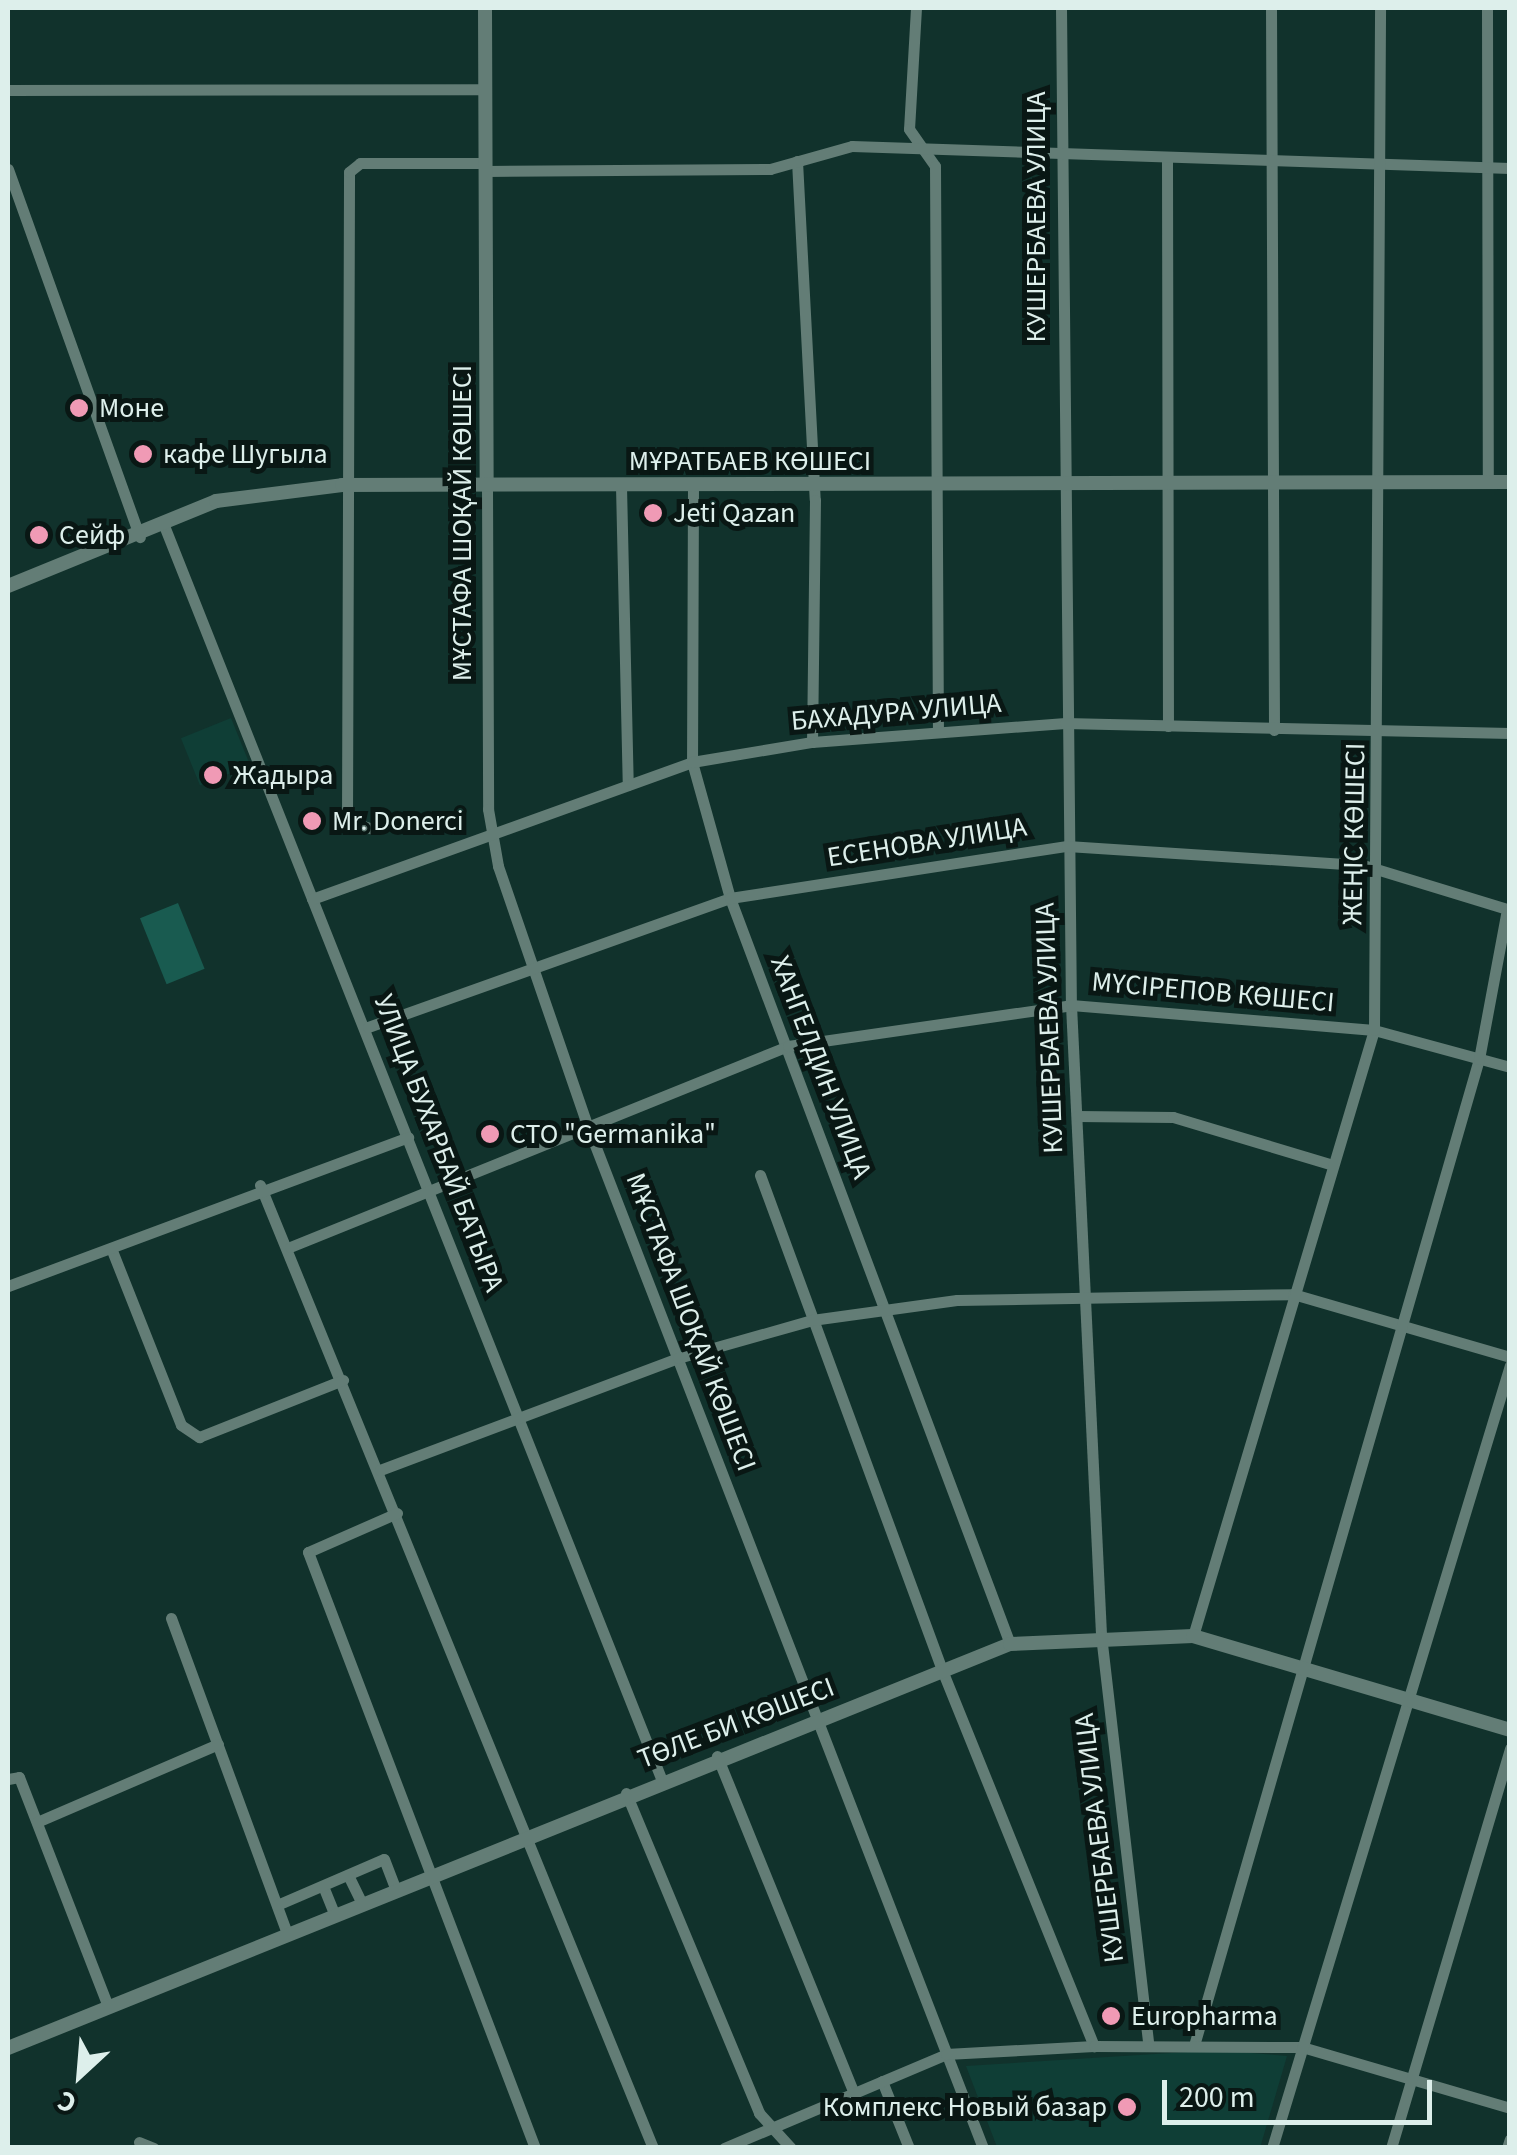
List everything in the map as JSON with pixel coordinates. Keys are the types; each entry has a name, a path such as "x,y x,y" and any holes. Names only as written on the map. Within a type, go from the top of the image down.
{"street":[{"name":"МҰСТАФА ШОҚАЙ КӨШЕСІ","path":"486,8 491,836 530,970 588,1128 983,2148"},
{"path":"916,8 909,129 935,166 938,731"},
{"name":"КУШЕРБАЕВА УЛИЦА","path":"1061,8 1060,486 1071,1005 1102,1638 1148,2043"},
{"path":"1271,8 1274,730"},
{"name":"ЖЕҢІС КӨШЕСІ","path":"1194,1636 1374,1030 1381,734 1380,8"},
{"path":"1487,8 1488,482"},
{"path":"8,90 486,88"},
{"path":"373,829 347,821 342,485 350,172 360,163 486,167 797,161 852,146 1380,169 1510,168"},
{"path":"1167,160 1168,726"},
{"path":"797,161 813,487 812,742"},
{"path":"8,169 140,537"},
{"name":"МҰРАТБАЕВ КӨШЕСІ","path":"8,586 165,528 216,501 342,485 813,487 1510,482"},
{"path":"622,486 628,785"},
{"name":"ХАНГЕЛДИН УЛИЦА","path":"692,486 692,762 730,898 1010,1644"},
{"name":"УЛИЦА БУХАРБАЙ БАТЫРА","path":"165,528 312,899 368,1027 661,1778"},
{"name":"БАХАДУРА УЛИЦА","path":"312,899 692,762 812,742 1065,723 1381,734 1510,733"},
{"name":"ЕСЕНОВА УЛИЦА","path":"368,1027 730,898 1067,846 1378,870 1508,910"},
{"path":"1195,2042 1479,1058 1508,910"},
{"name":"МҮСІРЕПОВ КӨШЕСІ","path":"290,1248 788,1046 1071,1005 1374,1030 1510,1067"},
{"path":"1077,1116 1172,1117 1332,1165"},
{"path":"8,1286 260,1185 408,1137"},
{"path":"760,1175 942,1670 1094,2046"},
{"path":"260,1185 290,1248 523,1834 653,2148"},
{"path":"110,1248 181,1425 199,1437 343,1380"},
{"path":"380,1470 678,1358 812,1320 885,1310 1086,1298 1293,1294 1510,1357"},
{"path":"1272,2148 1510,1365"},
{"path":"397,1514 308,1552 425,1876 535,2148"},
{"path":"171,1618 287,1932"},
{"name":"ТӨЛЕ БИ КӨШЕСІ","path":"8,2048 661,1778 1010,1644 1194,1636 1510,1730"},
{"path":"36,1822 218,1744"},
{"path":"1391,2148 1510,1748"},
{"path":"716,1756 854,2093"},
{"path":"11,1777 36,1822 108,2006"},
{"path":"626,1793 758,2113 792,2148"},
{"path":"277,1905 384,1859 395,1888"},
{"path":"348,1874 361,1902"},
{"path":"323,1886 334,1913"},
{"path":"724,2148 946,2054 1148,2043 1302,2047 1510,2108"},
{"path":"882,2082 909,2148"},
{"path":"1507,2148 1510,2139"},
{"path":"140,2142 154,2148"}],"shaded area":[{"path":"231,718 250,765 200,786 181,738"},
{"path":"178,903 205,969 167,984 140,918"},
{"name":"Комплекс Новый базар","path":"1219,2050 1287,2056 1260,2148 997,2147 966,2066"}],"place":[{"name":"Моне","path":"79,408"},
{"name":"кафе Шугыла","path":"143,454"},
{"name":"Jeti Qazan","path":"653,513"},
{"name":"Сейф","path":"39,535"},
{"name":"Жадыра","path":"213,775"},
{"name":"Mr. Donerci","path":"312,821"},
{"name":"СТО \"Germanika\"","path":"490,1134"},
{"name":"Europharma","path":"1111,2016"},
{"name":"Комплекс Новый базар","path":"1127,2107"}]}
